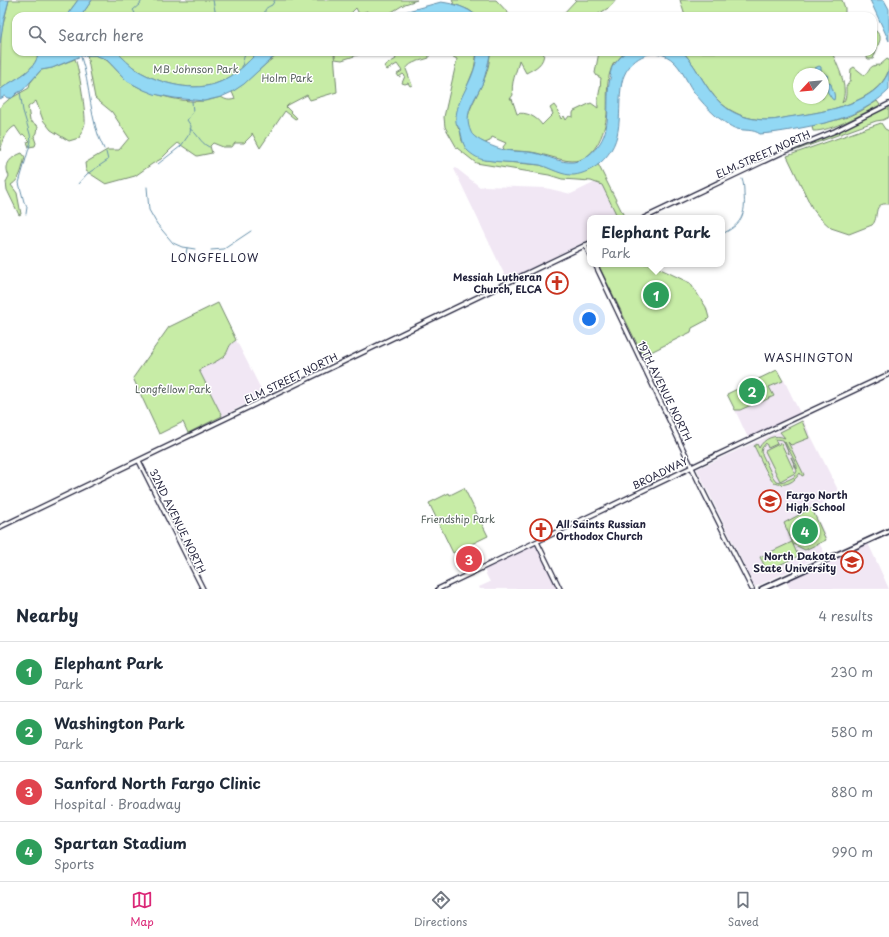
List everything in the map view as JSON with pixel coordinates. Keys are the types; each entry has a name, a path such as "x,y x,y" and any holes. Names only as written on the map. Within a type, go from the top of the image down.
{"main road":[{"path":"762,589 889,530"}],"street":[{"name":"ELM STREET NORTH","path":"650,215 781,153 835,131 889,104"},
{"name":"ELM STREET NORTH","path":"0,527 585,245"},
{"path":"585,245 587,249"},
{"name":"19TH AVENUE NORTH","path":"596,267 752,589"},
{"name":"BROADWAY","path":"438,589 889,374"},
{"name":"32ND AVENUE NORTH","path":"139,461 203,589"},
{"path":"537,542 560,589"}],"shaded area":[{"path":"456,168 480,187 546,188 571,194 600,180 617,215 587,215 587,240 507,280 454,169"},
{"path":"236,340 264,395 222,416 199,370 222,357 227,352 229,346"},
{"path":"784,380 800,413 748,438 735,410 740,410 773,397 769,387"},
{"name":"Fargo North High School","path":"803,420 840,494 813,508 827,539 819,543 825,554 755,587 697,469"},
{"name":"North Dakota State University","path":"868,543 889,589 790,589 786,581"},
{"path":"536,544 559,589 480,589 479,587 490,582 484,570"}],"green space":[{"path":"9,0 78,0 69,12 12,12 12,56 38,56 33,65 28,70 0,90 1,33"},
{"path":"92,0 417,0 405,4 392,12 358,12 356,8 352,12 84,12"},
{"path":"452,0 496,0 507,12 472,12 454,4"},
{"path":"576,0 616,0 610,7 602,12 565,12"},
{"path":"680,0 842,0 845,8 845,12 684,12"},
{"path":"877,32 880,36 877,48"},
{"name":"Holm Park","path":"87,56 100,57 110,63 127,80 143,89 174,99 194,101 208,101 221,97 228,100 235,99 232,92 276,56 334,56 337,92 310,100 307,95 288,105 286,107 297,118 295,119 285,111 260,148 252,133 252,135 244,143 235,143 232,147 223,147 213,143 210,146 212,153 197,156 178,143 161,159 135,176 106,184 86,171 85,163 107,150 119,150 129,138 112,112 95,98"},
{"name":"MB Johnson Park","path":"121,56 254,56 231,76 220,82 200,87 189,87 167,83 146,75"},
{"path":"335,56 354,56 342,60 335,59"},
{"path":"395,56 429,56 429,58 413,63 406,69 412,85 410,86 408,83 402,83 405,76 403,74 399,77 397,74 402,71 397,64 387,70 384,66 396,59"},
{"path":"451,56 476,56 474,69 458,109 457,116 458,128 460,130 462,141 471,152 484,160 540,165 556,171 572,174 592,168 598,164 624,215 617,215 602,185 591,181 562,179 549,175 476,163 457,148 445,127 444,117 457,59"},
{"path":"490,56 544,56 541,63 526,73 519,60 513,82 513,95 510,99 512,99 517,114 524,113 531,115 542,125 553,114 550,108 554,105 561,119 564,116 566,120 569,116 573,117 574,111 591,103 598,108 601,78 595,73 598,56 621,56 615,63 614,62 609,75 606,122 601,137 592,152 579,160 571,161 531,152 504,150 503,147 506,143 492,137 490,141 485,143 475,138 467,124 468,116 486,75"},
{"path":"686,56 834,56 840,71 843,84 844,97 842,103 846,94 846,87 850,81 851,69 854,67 864,75 871,67 880,65 887,59 889,60 888,72 882,83 872,91 848,104 820,112 779,119 756,119 736,113 726,107 712,93"},
{"path":"866,56 874,56 873,59 868,59"},
{"path":"75,59 80,81 85,118 85,125 79,138 69,141 51,130 43,120 36,101 28,107 30,121 38,126 37,133 34,137 36,143 35,146 29,147 27,142 30,141 23,134 21,135 15,126 7,133 0,151 0,107 8,100 29,88 30,83 41,70 52,68"},
{"path":"877,101 880,105 856,117 828,128 813,131 812,126 848,117"},
{"path":"889,105 889,117 883,120 876,121 794,151 789,151"},
{"path":"881,123 885,129 889,131 889,204 880,205 872,225 849,234 831,228 812,208 787,156"},
{"path":"22,153 25,157 21,173 17,180 11,185 17,193 21,214 19,215 7,190 6,182 9,176 7,168 9,162 11,159"},
{"path":"599,267 656,267 690,283 706,307 709,318 707,320 692,328 691,332 643,356"},
{"name":"Longfellow Park","path":"218,303 236,340 231,344 225,355 216,362 199,370 222,416 188,433 183,422 159,434 133,378 169,327"},
{"path":"777,370 783,381 769,387 774,396 740,410 735,410 727,394"},
{"path":"802,421 809,438 791,445 788,442 804,475 802,476 800,473 789,483 783,484 773,482 754,446 757,444 759,448 767,439 777,436 785,438 780,432","holes":["775,439 783,440 789,454 784,441 797,466 797,469 791,457 797,471 794,477 780,482 776,481 773,477 761,452 766,443 768,448 777,444"]},
{"path":"781,443 795,473 780,481 765,451"},
{"name":"Friendship Park","path":"464,488 488,536 453,553 429,503 449,493 450,495"},
{"path":"812,509 826,540 805,550 793,544 784,523"},
{"path":"792,542 798,556 767,571 760,557"}],"water":[{"path":"0,0 9,0 0,43"},
{"path":"78,0 92,0 84,12 69,12"},
{"path":"870,0 884,0 889,9 889,41 877,12 876,12"},
{"path":"441,2 460,6 472,12 404,12"},
{"path":"38,56 81,56 52,68 41,70 23,90 12,98 5,96 0,99 0,90 28,70"},
{"path":"97,56 121,56 137,70 156,79 167,83 189,87 200,87 220,82 231,76 254,56 276,56 244,84 232,92 221,97 204,101 174,98 154,94 144,90 127,81 106,59"},
{"path":"477,56 490,56 483,82 469,112 469,125 473,135 491,146 501,149 535,153 559,160 573,162 584,158 595,150 604,135 612,67 622,56 643,56 633,63 624,75 620,93 619,125 614,145 608,155 599,164 581,174 574,175 561,173 540,165 482,160 466,149 460,130 456,123 456,117 460,101"},
{"path":"666,56 686,56 714,97 728,109 747,118 775,120 821,112 849,104 874,91 883,81 889,70 889,90 871,105 840,119 818,125 760,134 755,131 734,128 716,116 693,91 679,67"},
{"path":"829,83 831,84 834,94 834,100 829,94"}],"waterway":[{"path":"134,12 133,10 142,0"},
{"path":"213,0 215,12"},
{"path":"265,12 275,0"},
{"path":"242,67 244,56"},
{"path":"81,57 87,80 95,127 104,149"},
{"path":"20,92 23,111 31,141 19,183 24,202 27,207 26,214"},
{"path":"158,164 181,146 190,133 191,126 187,120 193,112 192,101"},
{"path":"190,129 203,143 209,147"},
{"path":"77,185 87,174 108,160 106,152"},
{"path":"725,232 738,223 743,214 744,186 742,179"},
{"path":"147,187 149,210 157,224 173,243 182,247 195,249"},
{"path":"211,250 224,249 251,231"},
{"path":"186,254 187,248"}],"place":[{"name":"Messiah Lutheran Church, ELCA","path":"557,283"},
{"name":"Elephant Park","path":"656,295"},
{"name":"Washington Park","path":"752,391"},
{"name":"Fargo North High School","path":"770,501"},
{"name":"All Saints Russian Orthodox Church","path":"541,530"},
{"name":"Spartan Stadium","path":"805,531"},
{"name":"Sanford North Fargo Clinic","path":"469,559"},
{"name":"North Dakota State University","path":"852,562"}],"district":[{"name":"LONGFELLOW","path":"215,258"},
{"name":"WASHINGTON","path":"809,358"}]}
